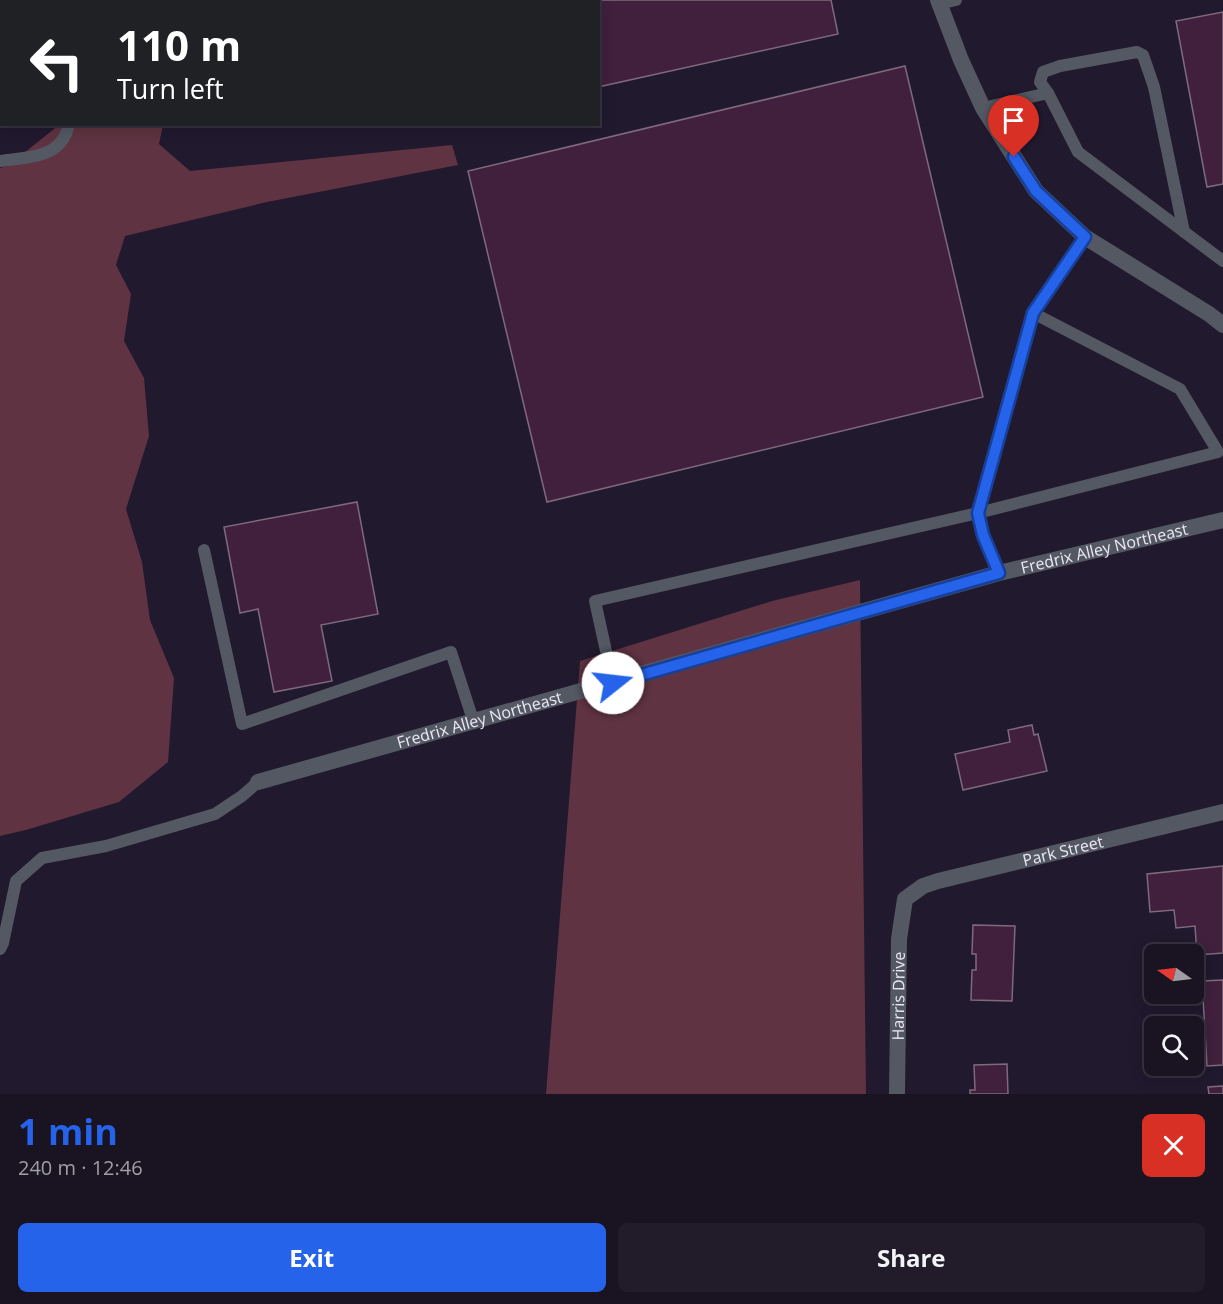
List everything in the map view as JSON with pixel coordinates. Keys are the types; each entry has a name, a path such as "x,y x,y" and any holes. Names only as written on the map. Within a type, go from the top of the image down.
{"street":[{"path":"938,2 983,108 1036,191 1085,237 1223,325"},
{"name":"Fredrix Alley Northeast","path":"258,782 999,573 1223,520"},
{"name":"Park Street","path":"905,899 923,886 939,881 1223,812"},
{"name":"Harris Drive","path":"897,1094 899,939 905,899"}],"lane":[{"path":"938,2 956,0"},
{"path":"1184,232 1154,87 1143,55 1137,52 1060,66 1043,72 1040,82 1078,152 1184,232 1223,261"},
{"path":"983,108 1048,93"},
{"path":"0,161 45,154 56,149 69,126"},
{"path":"999,573 983,535 978,513 1033,313 1085,237"},
{"path":"613,683 595,601 978,513 1218,453 1180,389 1033,313"},
{"path":"204,550 242,724 451,652 473,720"},
{"path":"0,949 16,881 42,858 106,846 215,814 258,782"}],"shaded area":[{"path":"58,126 163,126 159,144 190,171 452,145 458,165 267,202 125,236 116,265 131,294 124,341 144,378 149,436 126,509 142,562 150,620 174,678 168,762 119,802 0,836 0,168 9,165"},
{"path":"860,580 866,1094 546,1094 580,661 772,601"}],"building":[{"path":"600,0 831,0 838,34 600,87"},
{"path":"1223,12 1223,184 1207,187 1176,21"},
{"path":"905,66 983,397 547,502 468,171"},
{"path":"357,502 378,614 321,625 332,681 274,692 258,609 240,613 224,527"},
{"path":"1032,725 1034,735 1038,734 1047,771 963,790 955,754 1010,742 1008,730"},
{"path":"1223,866 1223,953 1204,954 1204,944 1196,944 1195,926 1176,928 1174,910 1150,912 1147,874"},
{"path":"973,925 1015,926 1012,1001 971,1000 972,970 976,970 976,954 972,954"},
{"path":"1223,980 1223,1065 1207,1066 1204,981"},
{"path":"1007,1064 1008,1094 970,1094 970,1090 975,1090 974,1065"},
{"path":"1223,1086 1223,1094 1209,1094 1208,1087"}],"route":[{"path":"613,683 999,573 983,535 978,513 1033,313 1085,237 1036,191 1014,157"}]}
